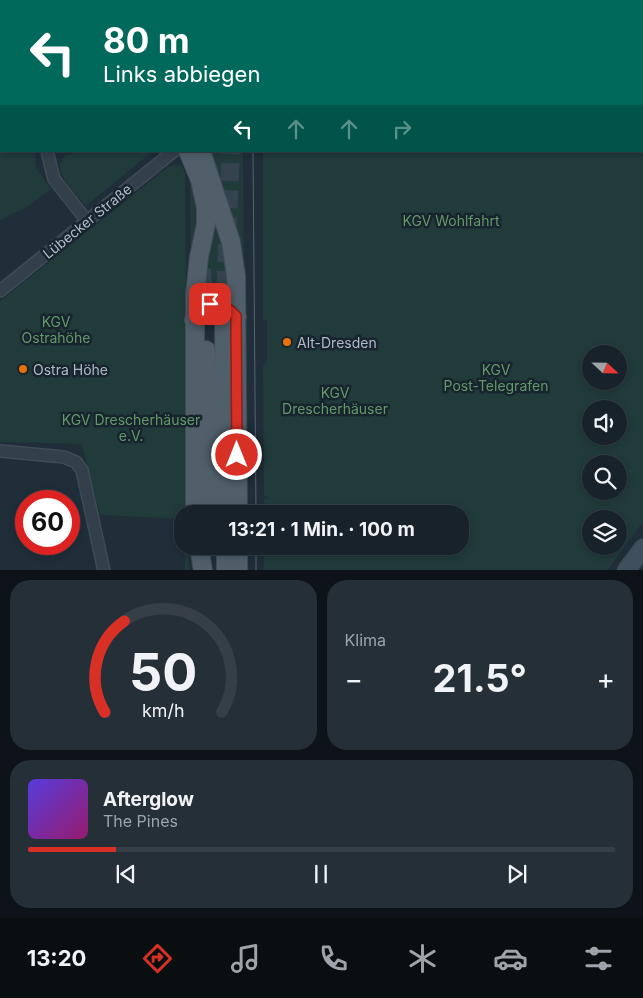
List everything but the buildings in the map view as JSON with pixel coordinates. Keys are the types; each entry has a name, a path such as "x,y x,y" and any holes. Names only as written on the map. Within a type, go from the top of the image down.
{"main road":[{"path":"188,152 200,180 206,208 206,224 194,295 200,320 208,505"},
{"path":"201,152 231,242 236,276 230,316 225,505"},
{"path":"195,505 200,320 201,309 210,304 226,307 230,316 238,505"},
{"path":"626,570 643,548"},
{"path":"201,555 204,570"},
{"path":"204,570 205,555"},
{"path":"226,555 226,570"},
{"path":"238,555 238,570"}],"street":[{"path":"49,152 54,179 87,221"},
{"name":"Lübecker Straße","path":"0,291 173,152"},
{"path":"0,451 64,457 76,462 82,470 104,570"}],"green space":[{"path":"0,152 35,152 36,168 51,189 29,206 0,220"},
{"path":"77,152 152,152 86,206 71,189 62,174 61,161 69,154"},
{"path":"205,152 243,152 246,505 240,288"},
{"path":"263,152 643,152 643,522 627,544 627,510 582,510 582,555 619,555 608,570 264,570 264,555 469,555 469,505 264,505 264,499 268,499 268,497 264,496 263,366 267,361 267,320 263,319"},
{"path":"196,154 225,233 233,304 204,300 200,273"},
{"path":"175,164 182,166 185,173 188,505 174,505 174,519 100,515 82,444 0,442 0,301 168,167"},
{"path":"190,168 201,196 191,312"},
{"path":"184,555 188,555 189,570 185,570"}],"tunnel":[{"path":"224,316 231,152"},
{"path":"202,269 206,320"}],"tram line":[{"path":"253,152 256,505"},
{"path":"256,555 256,570"}],"place":[{"name":"Alt-Dresden","path":"287,342"},
{"name":"Ostra Höhe","path":"23,369"}],"route":[{"path":"210,304 226,307 236,316 237,455"}],"park label":[{"name":"KGV Wohlfahrt","path":"451,220"},
{"name":"KGV Ostrahöhe","path":"56,330"},
{"name":"KGV Post-Telegrafen","path":"496,378"},
{"name":"KGV Drescherhäuser","path":"335,400"},
{"name":"KGV Drescherhäuser e.V.","path":"131,428"}]}
